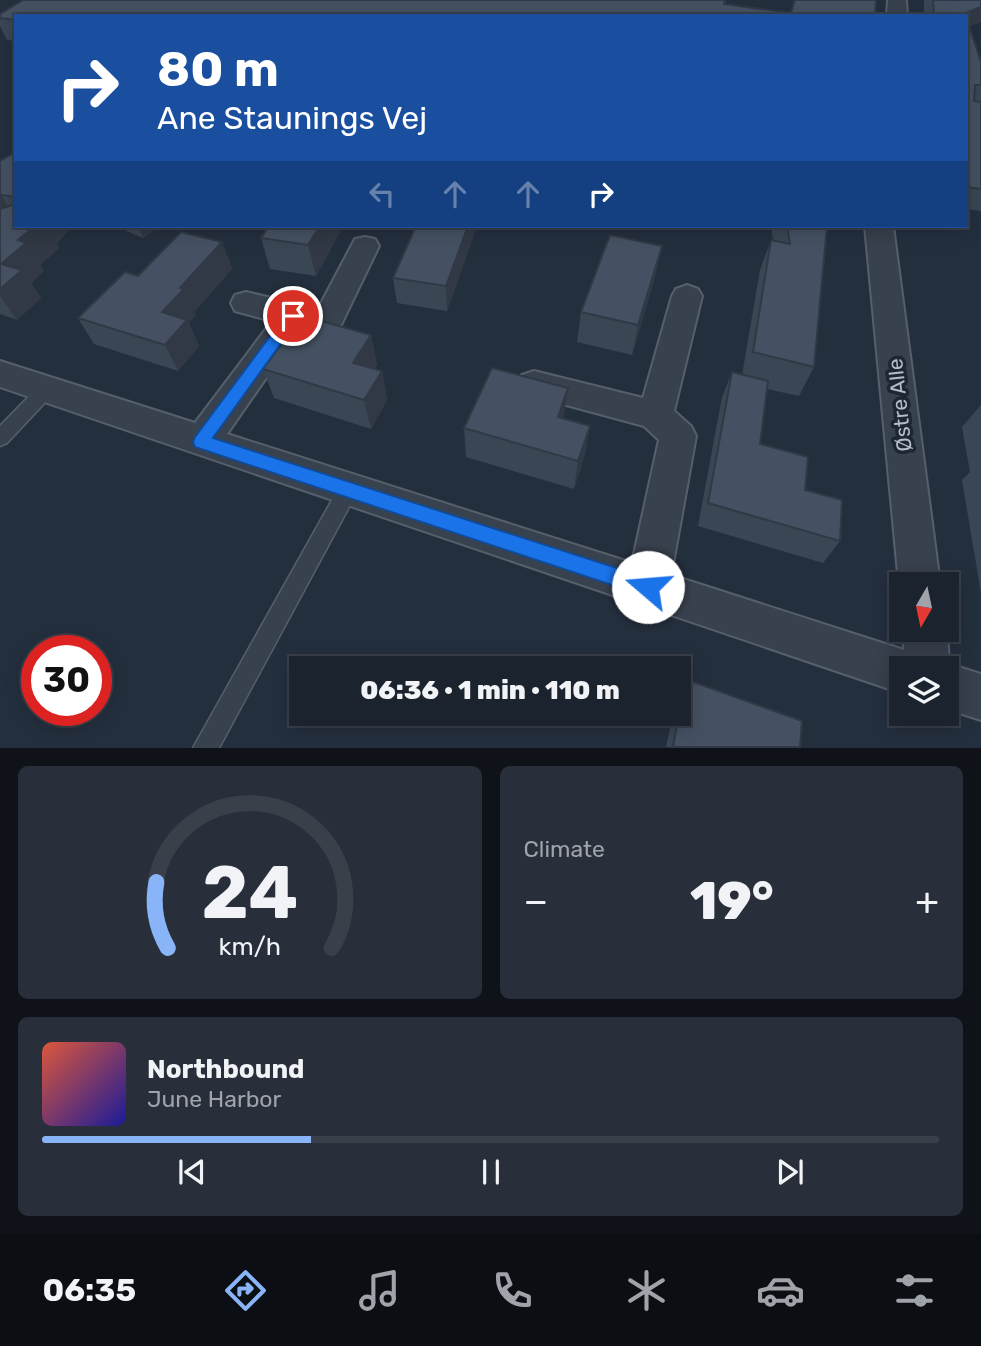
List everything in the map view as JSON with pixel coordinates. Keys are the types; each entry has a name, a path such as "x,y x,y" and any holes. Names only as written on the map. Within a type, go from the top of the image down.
{"street":[{"name":"Østre Alle","path":"880,228 919,572"},
{"path":"246,303 318,322 330,317 365,246"},
{"path":"655,415 687,296"},
{"path":"201,442 293,316"},
{"path":"0,374 889,667"},
{"path":"534,384 655,415 678,436 648,587"},
{"path":"959,690 981,697"}],"lane":[{"path":"0,438 47,389"},
{"path":"205,747 348,490"}],"building":[{"path":"23,0 725,0 724,4 791,13 795,0 876,0 875,14 14,14 14,20 0,18 0,14"},
{"path":"933,0 981,0 981,7 965,14 934,14"},
{"path":"968,22 981,62 981,85 975,85 974,101 981,102 981,189 968,187"},
{"path":"14,153 14,197 0,193 0,161"},
{"path":"14,202 14,228 33,228 18,240 26,243 1,264 22,270 0,289 0,209"},
{"path":"268,228 319,228 308,245 261,238"},
{"path":"415,228 467,228 446,286 393,278"},
{"path":"787,228 827,228 814,367 753,352 771,240 790,244"},
{"path":"181,232 222,242 162,312 187,320 165,345 78,318 125,272 138,276"},
{"path":"610,235 662,246 638,325 581,312"},
{"path":"303,316 371,335 353,363 382,371 364,400 263,369"},
{"path":"492,368 568,388 558,417 590,426 578,461 464,428"},
{"path":"732,372 768,381 760,444 808,457 805,490 842,500 840,541 708,503"},
{"path":"691,681 802,721 800,747 673,747 677,726 691,726"}],"route":[{"path":"293,316 201,442 648,587"}]}
